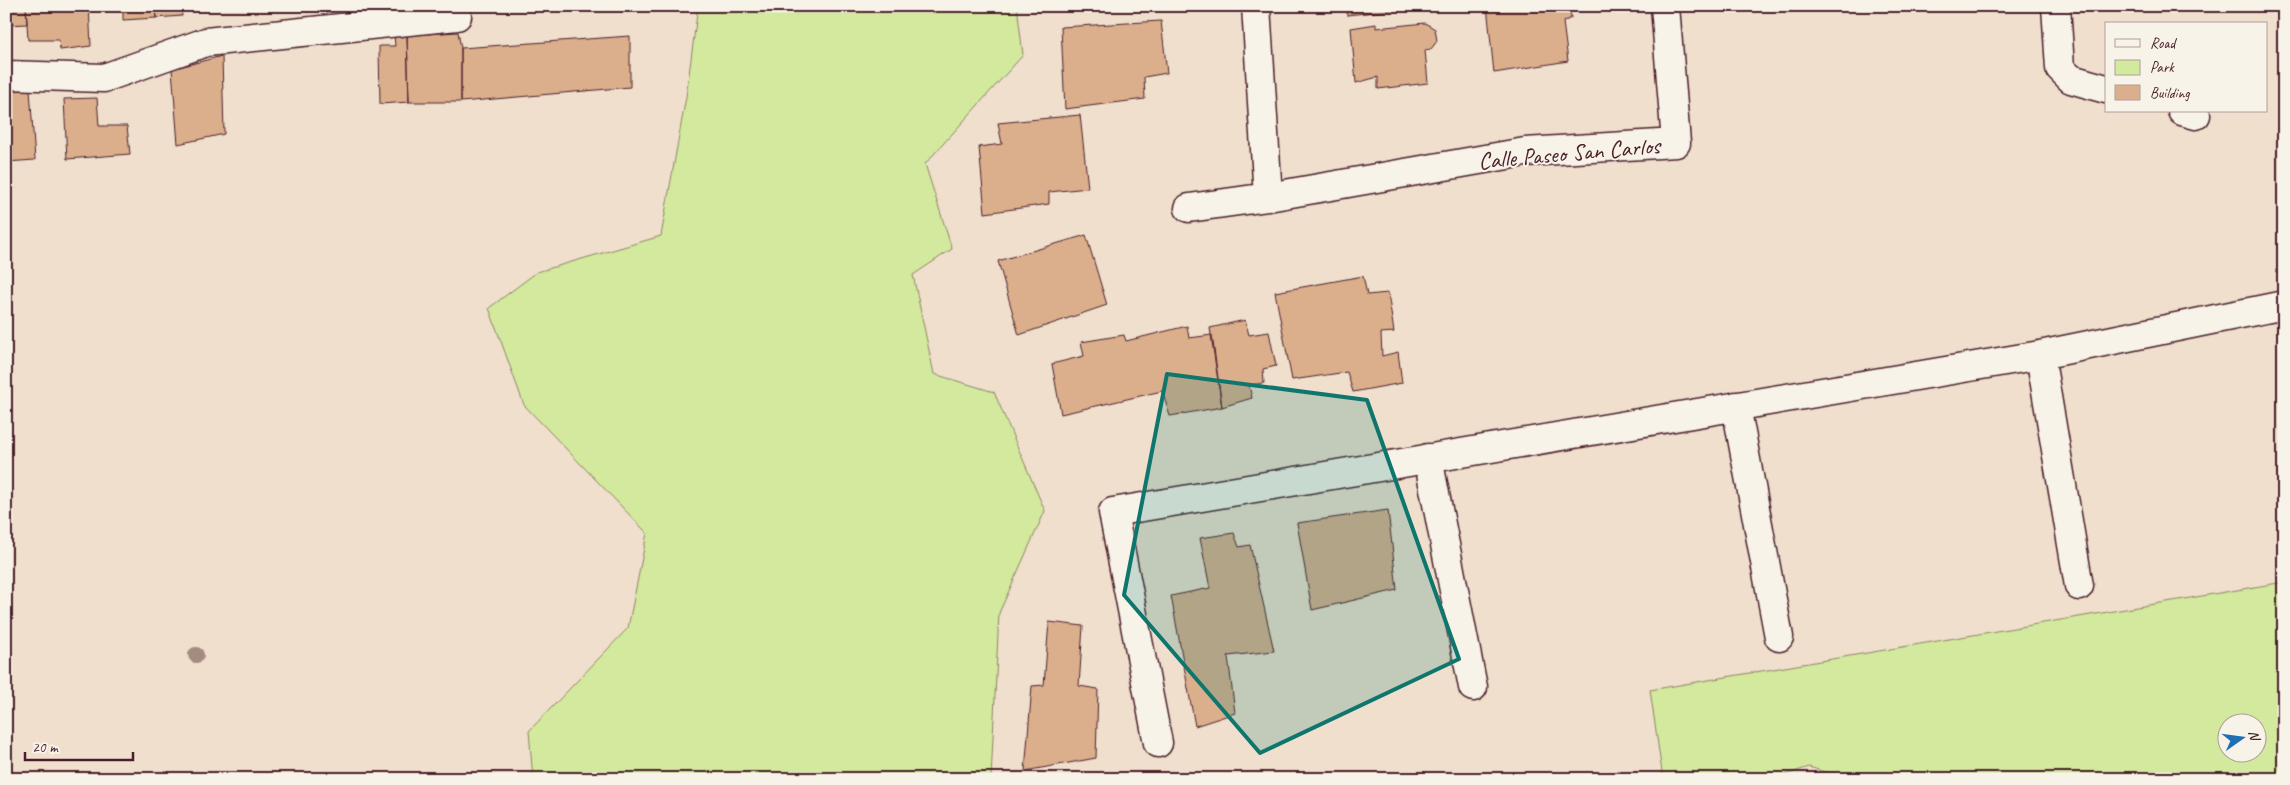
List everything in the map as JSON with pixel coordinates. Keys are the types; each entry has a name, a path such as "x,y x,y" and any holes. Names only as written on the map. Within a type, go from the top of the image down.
{"street":[{"path":"1256,6 1268,198"},
{"name":"Calle Paseo San Carlos","path":"1189,208 1268,198 1525,152 1676,143 1665,6"},
{"path":"2056,6 2060,68 2071,79 2105,89"},
{"path":"6,74 104,78 206,42 457,16"},
{"path":"1158,743 1113,512 2040,355 2284,305"},
{"path":"2040,355 2079,586"},
{"path":"1736,406 1779,637"},
{"path":"1428,458 1473,687"}],"highlighted area":[{"path":"1167,374 1367,400 1459,659 1260,753 1124,595"}],"green space":[{"path":"698,6 1017,6 1023,55 925,164 952,249 913,275 934,374 994,392 1045,511 999,613 991,779 533,779 529,731 628,628 647,533 524,405 489,308 537,272 661,236 686,97"},
{"path":"2284,582 2284,779 1847,779 1809,767 1773,779 1663,779 1650,690"}],"building":[{"path":"6,6 26,6 27,24 6,25"},
{"path":"26,6 89,6 91,46 60,50 59,40 28,40"},
{"path":"123,6 155,6 156,18 123,20"},
{"path":"155,6 181,6 182,16 156,18"},
{"path":"1347,6 1432,6 1347,15"},
{"path":"1487,6 1570,6 1571,18 1563,22 1568,61 1494,73"},
{"path":"1161,21 1167,73 1144,77 1145,99 1065,109 1061,27"},
{"path":"1425,23 1435,29 1437,41 1431,49 1425,50 1428,83 1378,89 1378,77 1356,83 1351,28 1376,24 1376,28"},
{"path":"458,32 461,48 461,102 409,102 407,35"},
{"path":"394,34 407,35 409,102 380,104 379,46 395,46"},
{"path":"630,36 630,87 461,102 461,48"},
{"path":"222,56 224,134 178,144 172,69"},
{"path":"30,90 35,160 6,162 6,91"},
{"path":"97,98 99,126 127,126 130,154 67,159 64,99"},
{"path":"1080,115 1088,188 1049,192 1049,204 985,213 979,147 1002,144 998,123"},
{"path":"1086,235 1107,305 1019,335 998,261"},
{"path":"1363,276 1367,295 1388,293 1394,332 1381,333 1382,356 1398,352 1402,383 1353,392 1347,372 1292,380 1275,292"},
{"path":"1245,320 1249,335 1269,332 1276,366 1263,369 1264,383 1249,385 1252,398 1222,407 1210,328"},
{"path":"1187,326 1189,338 1212,335 1222,407 1170,416 1162,391 1061,414 1052,364 1084,356 1081,342 1124,335 1126,341"},
{"path":"1388,510 1397,590 1312,610 1297,523"},
{"path":"1234,533 1239,547 1250,545 1274,651 1228,656 1235,713 1195,726 1171,596 1210,588 1200,538"},
{"path":"1049,622 1083,626 1079,686 1098,689 1096,758 1025,771 1032,686 1044,685"}]}
